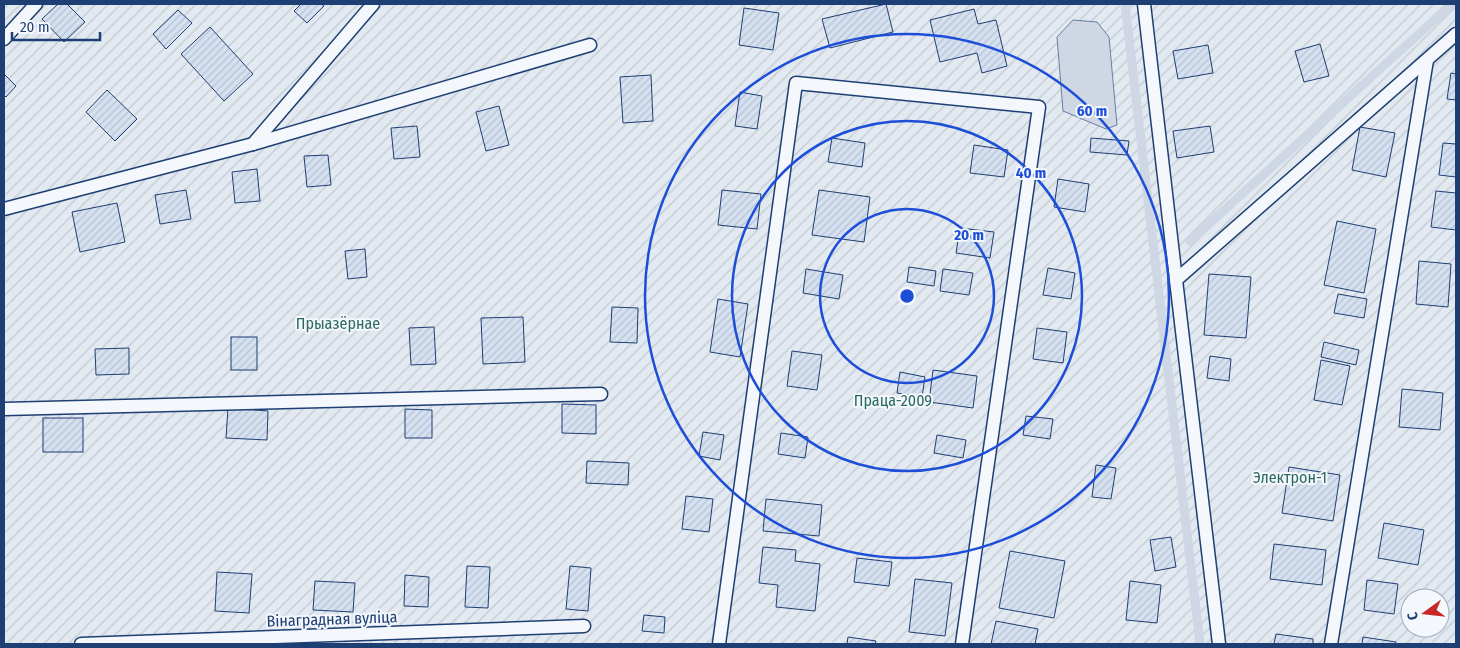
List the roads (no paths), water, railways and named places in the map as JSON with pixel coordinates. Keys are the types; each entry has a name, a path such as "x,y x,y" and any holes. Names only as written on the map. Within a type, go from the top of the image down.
{"lane":[{"path":"4,39 36,4"},
{"path":"253,144 373,4"},
{"path":"1144,4 1219,644"},
{"path":"1176,280 1456,34"},
{"path":"4,209 253,144 590,45"},
{"path":"1331,644 1427,60"},
{"path":"719,644 796,83 1039,107 962,644"},
{"path":"4,409 601,394"},
{"name":"Вінаградная вуліца","path":"80,644 584,626"}],"waterway":[{"path":"1125,4 1200,644"},
{"path":"1190,241 1452,4"}],"park label":[{"name":"Прыазёрнае","path":"338,323"},
{"name":"Праца-2009","path":"893,400"},
{"name":"Электрон-1","path":"1290,477"}]}
